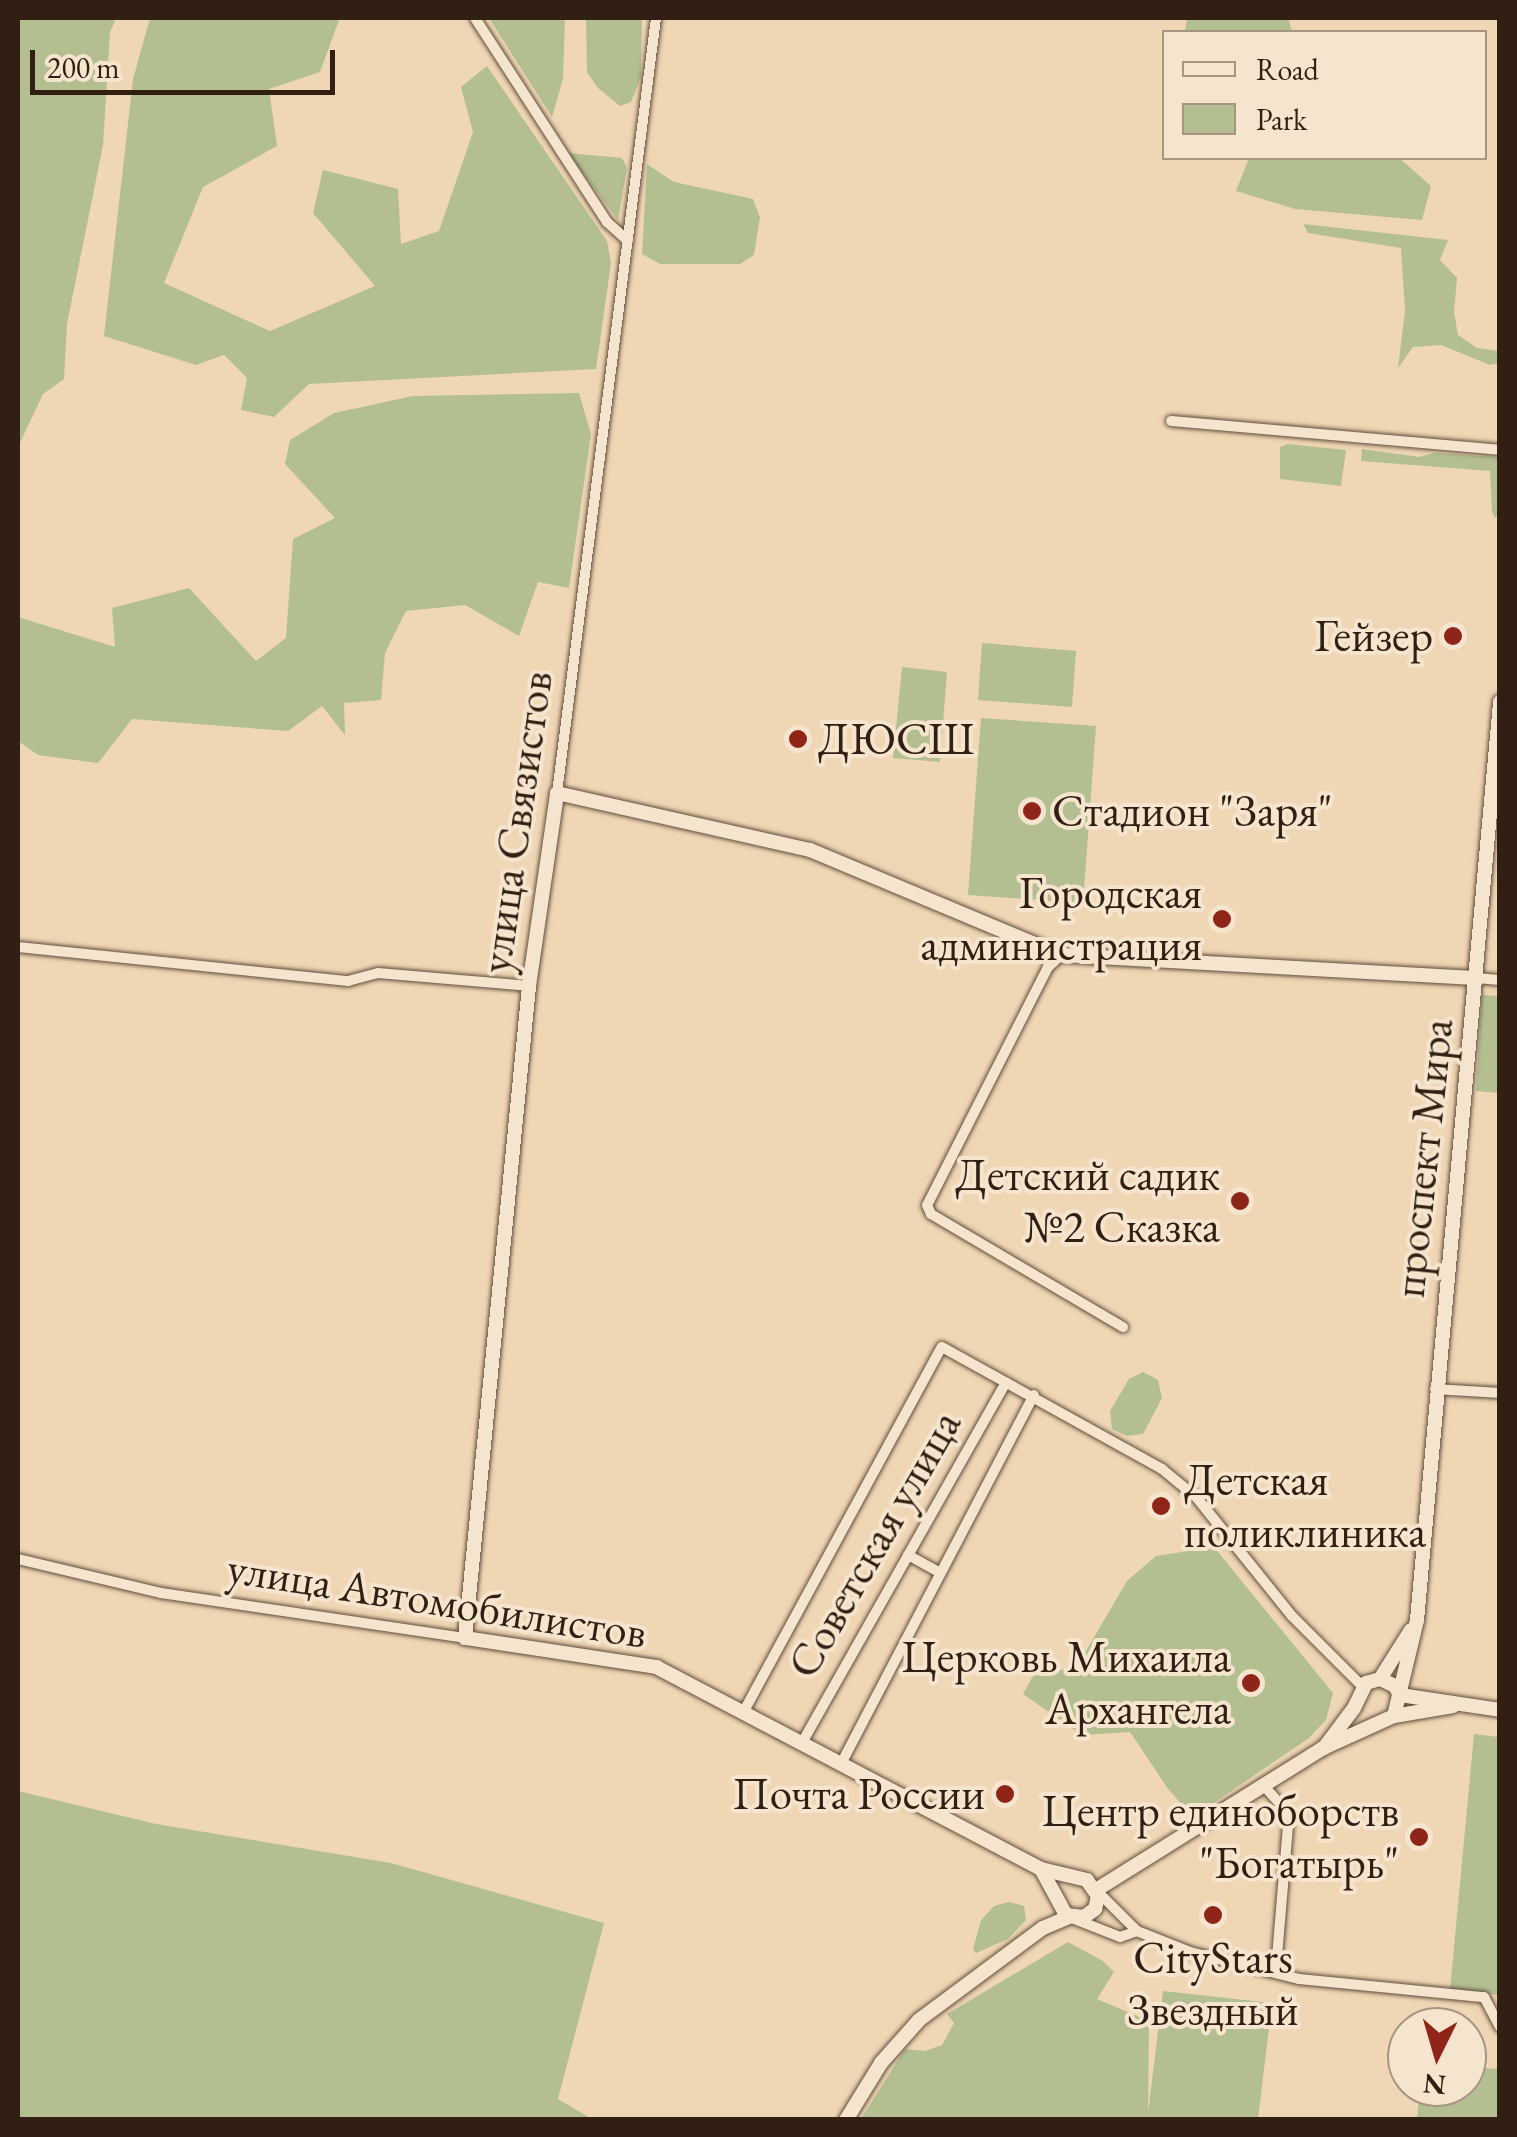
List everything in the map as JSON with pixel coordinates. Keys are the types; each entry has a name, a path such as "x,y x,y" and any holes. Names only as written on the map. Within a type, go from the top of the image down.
{"street":[{"path":"475,18 607,222 628,242"},
{"name":"улица Связистов","path":"466,1638 529,986 656,18"},
{"path":"1172,421 1500,450"},
{"name":"проспект Мира","path":"1400,1695 1417,1620 1443,1389 1500,702"},
{"path":"556,793 810,850 1061,955 1500,980"},
{"path":"18,947 348,980 378,973 529,986"},
{"path":"1061,955 1048,967 927,1205 931,1214 1123,1327"},
{"path":"744,1712 942,1347 1162,1468 1198,1498 1360,1694 1365,1718 1376,1722"},
{"name":"Советская улица","path":"802,1741 1006,1382"},
{"path":"1443,1389 1500,1392"},
{"path":"842,1762 1034,1395"},
{"path":"908,1555 940,1573"},
{"name":"улица Автомобилистов","path":"18,1559 162,1592 650,1664 1041,1869 1075,1878"},
{"name":"проспект Мира","path":"1380,1678 1417,1620"},
{"path":"1323,1748 1360,1694 1380,1678 1395,1686 1400,1695 1394,1716"},
{"path":"1400,1695 1453,1706 1500,1710"},
{"path":"1096,1890 1323,1748 1394,1716 1453,1706"},
{"path":"1264,1786 1288,1814 1276,1970"},
{"path":"1041,1869 1065,1912 1120,1938 1137,1930"},
{"path":"1065,1912 1061,1886 1075,1878 1088,1880 1137,1930 1190,1952 1276,1970 1300,1979 1484,1997 1500,2028"},
{"path":"1065,1912 1084,1917 1094,1909 1096,1890"},
{"path":"846,2120 881,2063 919,2020 1065,1912"}],"green space":[{"path":"18,18 116,18 110,32 103,145 67,324 64,379 43,394 18,447"},
{"path":"150,18 350,18 339,20 320,72 269,89 277,146 203,187 164,283 270,331 375,286 313,213 323,170 398,189 401,244 439,231 473,132 461,87 487,66 607,241 611,263 596,369 309,384 274,417 241,410 247,378 224,355 196,365 104,336 133,79"},
{"path":"489,18 565,18 563,79 552,117"},
{"path":"586,18 642,18 641,77 631,102 620,106 598,88 587,72"},
{"path":"1187,18 1288,18 1291,30 1185,30"},
{"path":"568,153 622,158 627,168 618,220"},
{"path":"1248,160 1401,160 1431,186 1422,220 1295,209 1236,191"},
{"path":"647,164 674,182 753,199 760,217 754,255 740,264 660,264 642,254"},
{"path":"1303,224 1448,240 1440,260 1457,278 1454,312 1458,335 1477,348 1499,351 1499,363 1490,365 1441,345 1413,347 1398,368 1405,311 1401,248 1308,233"},
{"path":"579,393 591,434 569,588 538,582 519,636 465,605 406,611 385,653 381,700 344,703 345,735 322,706 288,731 132,719 98,763 38,755 18,741 18,617 115,647 112,608 189,588 256,661 286,638 293,539 335,518 285,464 290,440 334,413 413,396"},
{"path":"1288,444 1346,450 1341,486 1280,479 1280,447"},
{"path":"1362,449 1419,457 1434,453 1499,457 1499,514 1495,518 1492,512 1490,471 1361,461"},
{"path":"982,643 1076,651 1072,707 978,700"},
{"path":"902,667 947,672 940,762 893,758"},
{"name":"Стадион \"Заря\"","path":"981,718 1096,726 1083,903 968,895"},
{"path":"1482,995 1499,996 1499,1093 1476,1091"},
{"path":"1143,1372 1158,1380 1162,1398 1143,1434 1127,1436 1112,1429 1110,1411 1129,1379"},
{"path":"1214,1547 1333,1693 1326,1720 1309,1738 1193,1817 1168,1789 1130,1732 1082,1735 1023,1694 1034,1674 1076,1668 1127,1581 1156,1556"},
{"path":"1474,1734 1499,1737 1499,1995 1450,1990"},
{"path":"18,1791 156,1824 391,1863 604,1923 558,2099 592,2119 18,2119"},
{"path":"1009,1902 1024,1906 1026,1920 1008,1939 976,1953 973,1949 981,1920 994,1906"},
{"path":"1068,1942 1103,1961 1114,1972 1097,1999 1149,2021 1148,2113 1163,1991 1272,2003 1258,2119 861,2119 905,2049 925,2051 942,2045 954,2023 947,2014"},
{"path":"1487,2068 1499,2069 1499,2119 1417,2119 1418,2107 1487,2107"}],"place":[{"name":"Гейзер","path":"1453,636"},
{"name":"ДЮСШ","path":"798,739"},
{"name":"Стадион \"Заря\"","path":"1032,811"},
{"name":"Городская администрация","path":"1222,919"},
{"name":"Детский садик №2 Сказка","path":"1240,1201"},
{"name":"Детская поликлиника","path":"1161,1506"},
{"name":"Церковь Михаила Архангела","path":"1251,1683"},
{"name":"Почта России","path":"1005,1794"},
{"name":"Центр единоборств \"Богатырь\"","path":"1419,1837"},
{"name":"CityStars Звездный","path":"1213,1915"}]}
